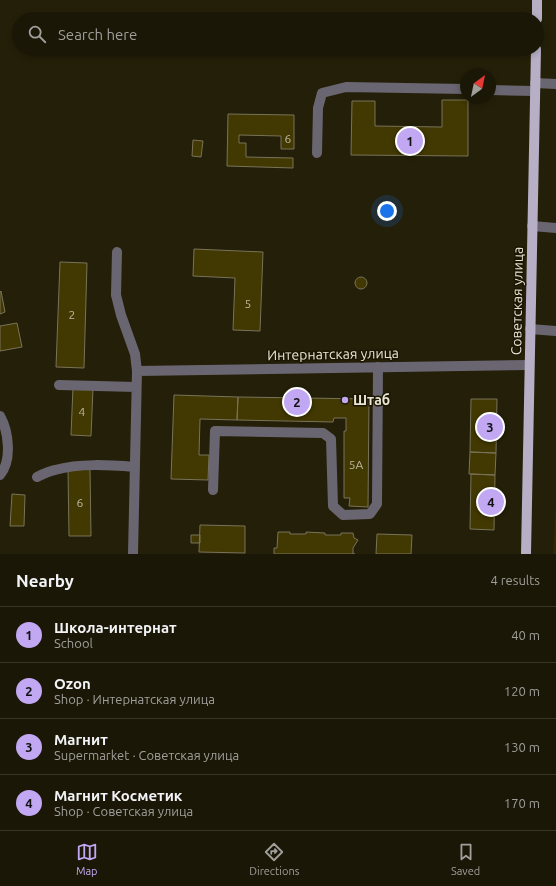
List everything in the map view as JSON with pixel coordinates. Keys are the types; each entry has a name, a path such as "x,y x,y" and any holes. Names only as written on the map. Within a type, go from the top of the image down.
{"main road":[{"path":"537,0 537,12"},
{"name":"Советская улица","path":"526,554 536,56"}],"street":[{"path":"496,90 556,84"},
{"path":"317,153 318,108 322,93 346,87 460,89"},
{"path":"532,226 556,228"},
{"path":"117,252 116,295 121,316 135,354 137,372 133,554"},
{"path":"530,329 556,330"},
{"name":"Интернатская улица","path":"137,372 530,365"},
{"path":"213,490 215,430 323,433 331,439 333,506 343,514 370,514 377,504 378,367"},
{"path":"59,385 136,387"},
{"path":"0,416 4,423 8,454 4,470 0,475"},
{"path":"37,477 53,470 69,467 115,465 135,467"}],"shaded area":[{"path":"556,498 556,554 553,554"}],"building":[{"path":"442,100 460,100 460,104 468,104 468,156 351,155 352,101 375,101 375,126 442,127"},
{"path":"228,114 294,115 294,149 281,149 281,136 239,135 239,143 246,143 246,157 293,158 293,168 227,166"},
{"path":"193,140 203,141 201,157 192,156"},
{"path":"194,249 263,252 260,331 233,330 235,278 193,276"},
{"path":"60,262 87,263 84,368 56,367"},
{"path":"361,277 365,279 367,283 365,287 361,289 357,287 355,283 357,279"},
{"path":"1,291 5,312 0,314 0,292"},
{"path":"17,323 22,347 0,351 0,326"},
{"path":"73,387 93,388 91,436 71,435"},
{"path":"174,395 238,397 237,420 200,419 199,455 209,455 208,480 171,479"},
{"path":"238,397 369,399 368,507 349,506 350,498 344,498 344,431 346,431 346,418 334,418 333,422 237,420"},
{"path":"471,399 497,399 496,453 470,452"},
{"path":"470,452 496,453 495,475 469,474"},
{"path":"68,469 90,469 91,536 69,536"},
{"path":"471,474 495,475 494,530 470,529"},
{"path":"12,494 25,495 24,526 10,526"},
{"path":"200,525 245,526 245,553 199,552"},
{"path":"278,532 290,532 290,534 306,534 306,532 325,533 325,535 353,533 354,538 358,540 353,548 353,554 274,554 274,548 277,548"},
{"path":"377,534 412,535 411,554 376,554"},
{"path":"191,535 200,535 200,543 191,543"}],"place":[{"name":"Школа-интернат","path":"410,141"},
{"name":"Штаб","path":"345,400"},
{"name":"Ozon","path":"297,402"},
{"name":"Магнит","path":"490,427"},
{"name":"Магнит Косметик","path":"491,502"}]}
